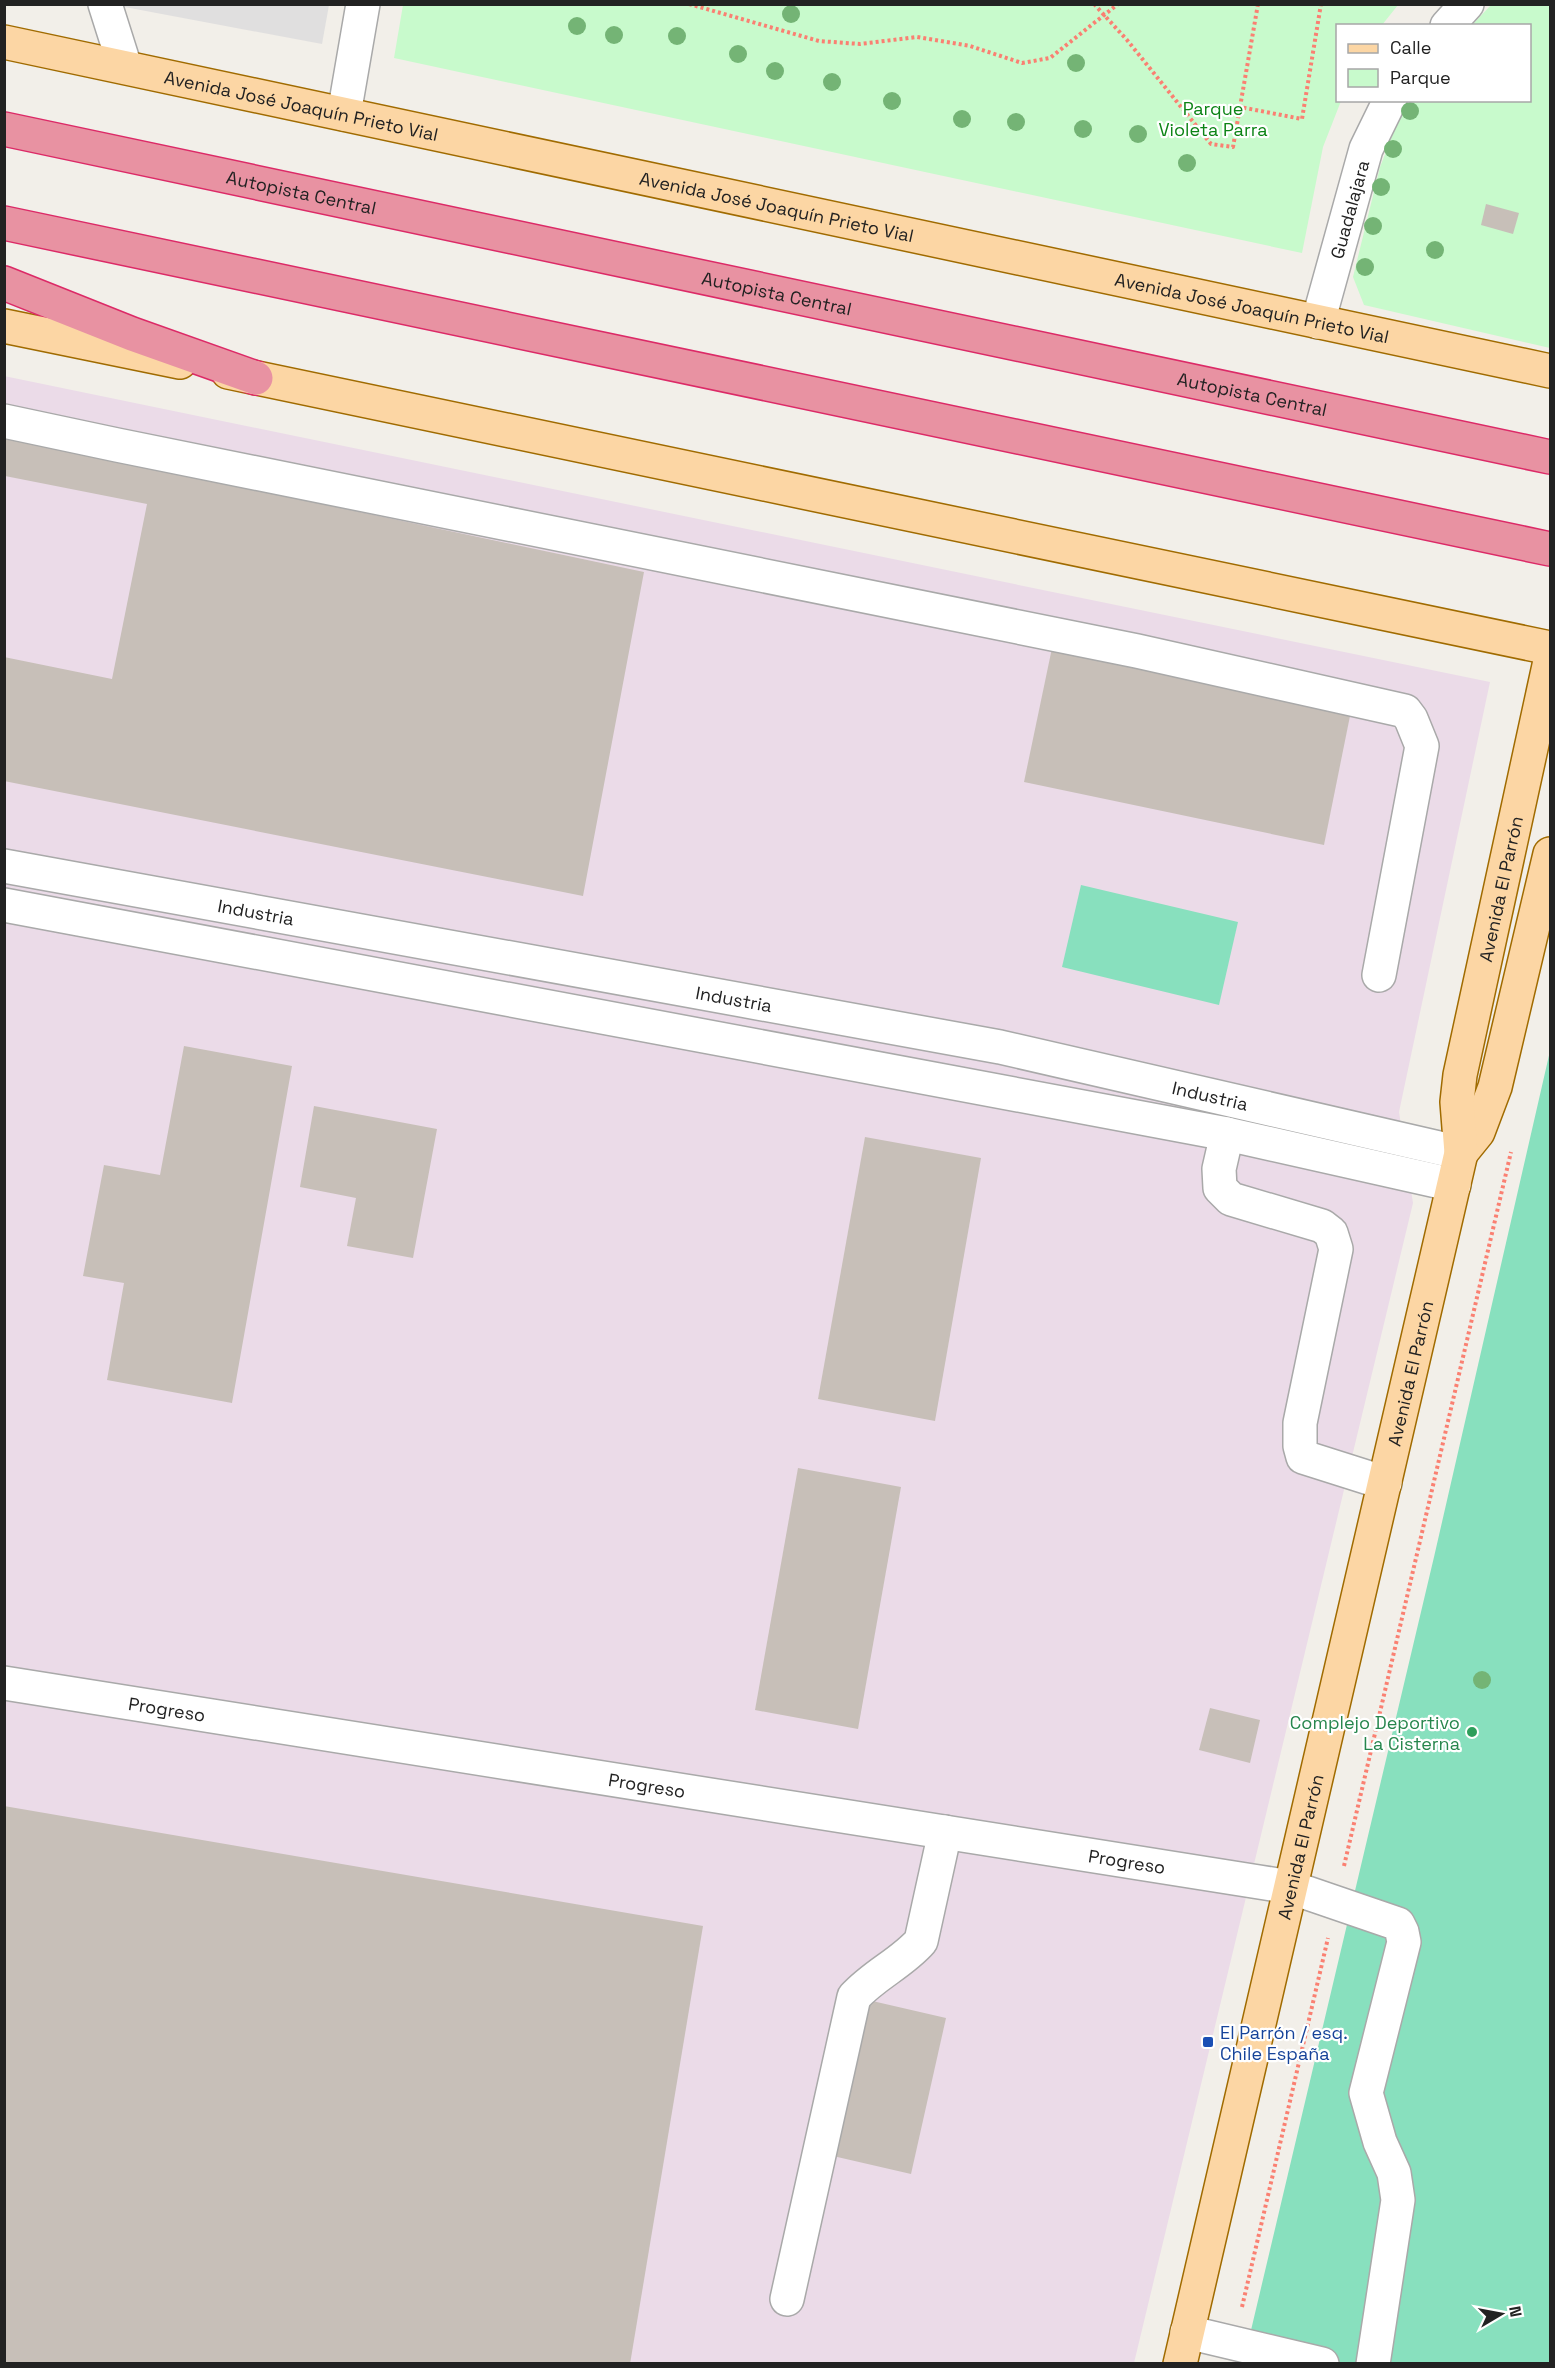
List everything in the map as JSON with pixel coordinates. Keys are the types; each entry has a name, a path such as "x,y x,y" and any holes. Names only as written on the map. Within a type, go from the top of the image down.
{"highway":[{"name":"Autopista Central","path":"4,129 1551,457"},
{"path":"4,223 1551,549"},
{"path":"4,283 132,334 256,378"}],"main road":[{"name":"Avenida José Joaquín Prieto Vial","path":"4,42 1551,371"},
{"path":"4,326 1551,648"},
{"name":"Avenida El Parrón","path":"1180,2364 1461,1153 1457,1102 1460,1075 1551,661"},
{"name":"Avenida El Parrón","path":"1461,1153 1478,1132 1495,1087 1551,854"}],"street":[{"path":"105,4 125,68"},
{"path":"344,114 363,4"},
{"path":"1449,24 1467,4"},
{"name":"Guadalajara","path":"1318,322 1366,149 1388,102"},
{"path":"4,420 128,448 1137,651 1405,711 1411,719 1422,746 1379,975"},
{"name":"Industria","path":"4,866 1000,1047 1461,1153"},
{"name":"Industria","path":"4,905 1227,1134 1454,1185"},
{"path":"1227,1134 1219,1169 1220,1188 1231,1199 1322,1226 1331,1233 1336,1250 1300,1423 1300,1446 1303,1457 1384,1483"},
{"name":"Progreso","path":"4,1683 1290,1887 1398,1924 1404,1942 1366,2093 1377,2134 1394,2173 1398,2200 1373,2364"},
{"path":"787,2299 854,1997 869,1981 911,1953 921,1941 945,1832"},
{"path":"1187,2332 1322,2364"}],"path":[{"path":"689,4 819,41 860,44 917,37 970,46 1022,63 1050,58 1118,4"},
{"path":"1094,4 1211,144 1233,147 1258,4"},
{"path":"1240,107 1302,119 1322,4"},
{"path":"1233,2343 1512,1145"}],"shaded area":[{"path":"114,5 329,5 322,44"},
{"path":"4,376 1490,682 1399,1112 1413,1203 1134,2363 5,2363"}],"green space":[{"name":"Parque Violeta Parra","path":"403,4 1398,5 1383,24 1336,24 1336,102 1341,102 1323,147 1302,253 394,58"},
{"path":"1491,5 1550,5 1550,348 1364,305 1353,277 1380,167 1400,116 1409,102 1531,102 1531,24 1473,24"},
{"path":"1081,885 1238,922 1219,1005 1062,967"},
{"name":"Complejo Deportivo La Cisterna","path":"1550,1051 1550,2363 1243,2364 1434,1557"}],"building":[{"path":"1486,204 1519,213 1513,234 1481,225"},
{"path":"5,437 644,572 583,896 4,781 4,657 112,679 147,504 5,476"},
{"path":"1052,648 1351,711 1324,845 1024,782"},
{"path":"184,1046 292,1066 232,1403 107,1380 124,1283 83,1276 104,1165 160,1175"},
{"path":"314,1106 437,1129 413,1258 347,1246 356,1198 300,1187"},
{"path":"865,1137 981,1158 935,1421 818,1399"},
{"path":"798,1468 901,1487 858,1729 755,1710"},
{"path":"1210,1708 1260,1720 1250,1763 1199,1750"},
{"path":"4,1806 703,1926 630,2364 4,2364"},
{"path":"868,2000 946,2018 911,2174 833,2156"}],"place":[{"name":"Complejo Deportivo La Cisterna","path":"1472,1732"},
{"name":"El Parrón / esq. Chile España","path":"1208,2042"}]}
